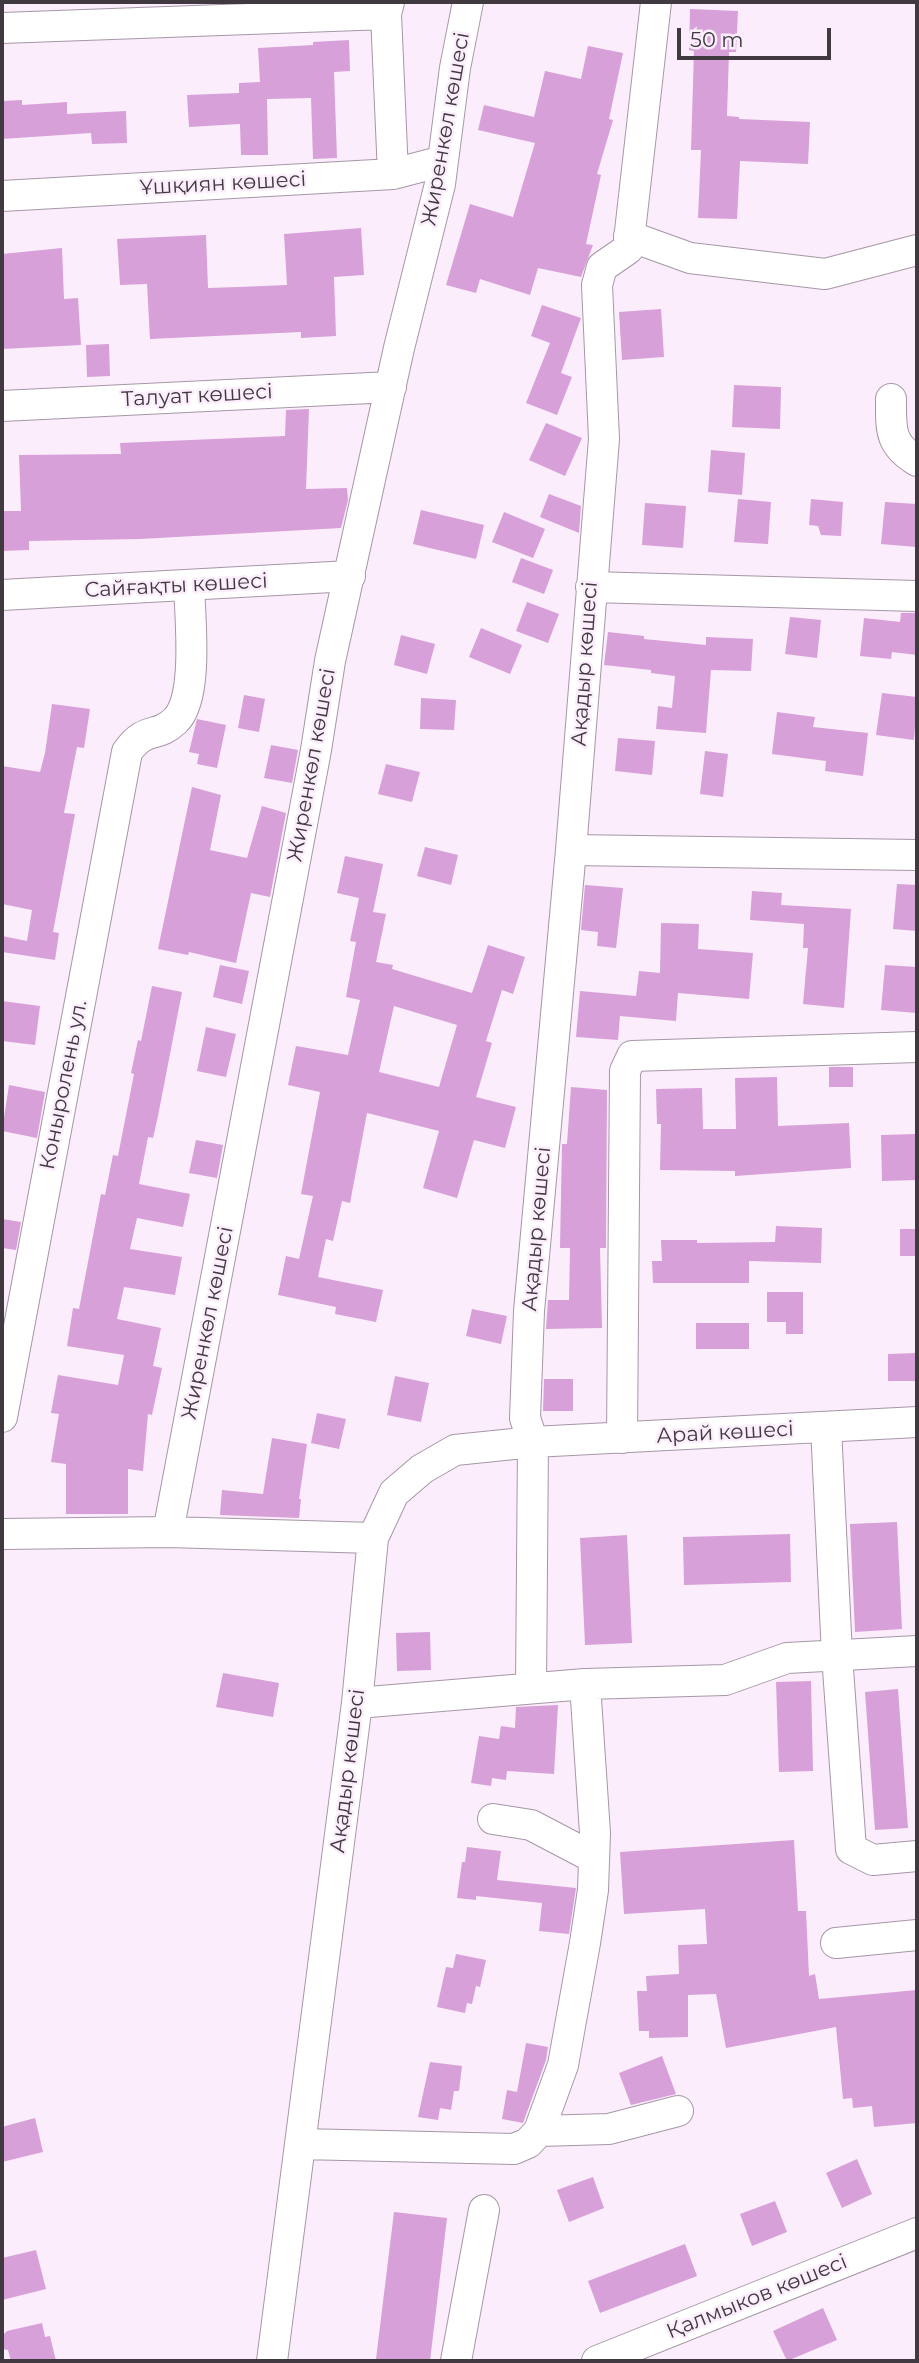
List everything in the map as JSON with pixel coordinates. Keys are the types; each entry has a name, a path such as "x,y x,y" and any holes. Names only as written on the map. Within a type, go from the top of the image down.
{"street":[{"name":"Жиренкөл көшесі","path":"168,1532 330,662 391,387 440,184 455,68 468,2"},
{"path":"656,2 629,236 690,258 825,274 917,250"},
{"path":"2,28 387,8 393,174"},
{"name":"Ұшқиян көшесі","path":"2,196 393,174 443,161"},
{"name":"Ақадыр көшесі","path":"272,2361 357,1703 373,1538 394,1493 422,1469 455,1450 533,1441 525,1419 529,1311 571,850 604,439 597,285 602,267 628,249 629,236"},
{"name":"Талуат көшесі","path":"2,406 391,387"},
{"path":"891,399 891,433 903,452 917,461"},
{"name":"Сайғақты көшесі","path":"2,596 350,576"},
{"name":"Коныролень ул.","path":"2,1417 127,752 141,735 167,729 186,708 191,653 189,585"},
{"path":"591,587 917,596"},
{"path":"571,850 917,855"},
{"path":"622,1438 625,1071 632,1056 917,1046"},
{"name":"Арай көшесі","path":"533,1441 917,1422"},
{"path":"826,1427 837,1655 851,1849 873,1860 917,1856"},
{"path":"531,1688 533,1441"},
{"path":"2,1534 168,1532 373,1538"},
{"path":"357,1703 585,1684 725,1680 787,1658 917,1651"},
{"path":"301,2144 514,2149 528,2143 539,2131 563,2064 593,1890 595,1833 585,1684"},
{"path":"493,1819 531,1825 594,1858"},
{"path":"836,1943 917,1935"},
{"path":"539,2131 609,2129 678,2111"},
{"path":"456,2361 484,2210"},
{"name":"Қалмыков көшесі","path":"597,2361 917,2233"}],"building":[{"path":"690,9 738,11 736,52 729,52 727,116 739,119 810,122 808,164 740,161 737,219 698,218 701,150 691,150 694,51 689,50"},
{"path":"349,40 350,71 334,72 337,158 313,159 311,98 267,99 268,155 241,155 240,124 189,127 187,95 239,93 239,83 260,82 258,48"},
{"path":"588,46 623,53 609,119 613,120 597,174 601,175 586,244 593,245 581,277 538,268 530,295 480,279 476,293 446,285 470,204 513,217 535,143 478,130 484,105 534,117 545,71 581,79"},
{"path":"22,100 22,105 67,102 67,114 126,111 127,143 92,144 91,133 2,139 2,101"},
{"path":"361,228 364,275 334,277 336,336 301,338 301,332 150,339 147,284 120,285 117,239 206,235 208,288 287,285 284,234"},
{"path":"62,248 64,299 78,298 81,345 2,349 2,254"},
{"path":"542,305 581,318 561,373 572,377 557,415 526,403 550,343 531,336"},
{"path":"661,309 664,357 622,360 619,312"},
{"path":"109,344 110,376 87,377 86,345"},
{"path":"734,385 781,387 780,429 732,427"},
{"path":"309,409 306,489 347,488 348,500 341,528 140,539 29,541 29,550 2,551 2,511 21,511 19,455 121,454 120,443 285,436 286,410"},
{"path":"546,423 582,438 565,476 529,460"},
{"path":"711,450 745,453 742,495 708,492"},
{"path":"549,494 581,506 579,533 540,517"},
{"path":"738,499 771,502 768,544 734,542"},
{"path":"811,499 843,502 841,536 821,535 818,526 809,525"},
{"path":"885,502 917,504 916,547 881,544"},
{"path":"645,503 686,506 683,548 642,545"},
{"path":"421,510 484,525 476,559 413,544"},
{"path":"504,512 545,529 533,558 492,542"},
{"path":"521,558 553,570 544,594 512,582"},
{"path":"527,602 559,614 548,643 516,631"},
{"path":"901,613 917,613 917,655 892,652 891,659 860,656 864,618 900,622"},
{"path":"790,617 821,620 817,658 785,654"},
{"path":"481,628 522,645 510,674 469,657"},
{"path":"608,632 644,636 644,639 706,645 706,637 753,639 751,671 711,670 706,733 656,729 658,706 672,708 675,676 651,673 651,670 604,665"},
{"path":"401,635 435,644 427,674 394,665"},
{"path":"882,693 917,697 914,740 876,735"},
{"path":"244,695 265,699 259,732 238,728"},
{"path":"421,698 456,700 454,730 420,729"},
{"path":"52,704 90,709 84,748 77,747 64,813 75,814 53,932 59,933 55,960 2,952 2,936 27,941 32,910 2,904 2,766 40,772"},
{"path":"777,712 815,717 813,727 868,733 863,776 825,771 826,761 772,754"},
{"path":"197,719 226,725 217,768 197,764 199,754 189,752"},
{"path":"618,738 655,741 652,775 615,771"},
{"path":"271,745 298,750 292,783 264,778"},
{"path":"705,751 728,754 723,797 700,794"},
{"path":"386,764 420,772 412,802 378,794"},
{"path":"192,787 221,795 210,850 247,858 262,806 286,813 270,897 251,893 236,963 189,952 188,955 158,949"},
{"path":"425,847 458,855 451,885 417,876"},
{"path":"345,856 383,864 373,912 386,914 376,962 393,965 392,969 472,993 488,945 525,957 513,994 502,990 486,1041 492,1043 476,1097 516,1107 505,1148 474,1140 457,1198 423,1188 439,1131 367,1113 350,1203 342,1201 333,1241 326,1239 318,1277 383,1290 376,1322 335,1314 336,1307 278,1295 286,1256 299,1259 313,1196 301,1194 320,1092 288,1085 296,1046 348,1055 360,1000 346,997 356,942 350,941 359,898 337,893","holes":["394,1006 457,1025 439,1087 379,1072"]},
{"path":"897,884 917,885 917,931 893,929"},
{"path":"585,885 623,888 616,948 597,946 598,932 581,930"},
{"path":"752,891 782,893 781,905 851,909 844,1008 803,1004 808,948 803,948 804,924 750,920"},
{"path":"661,923 699,924 698,949 753,953 749,999 678,993 676,1021 620,1016 618,1040 576,1037 580,991 636,996 639,971 660,973"},
{"path":"220,965 249,971 242,1004 213,997"},
{"path":"885,965 917,967 917,1013 881,1010"},
{"path":"152,986 182,992 158,1116 153,1138 148,1137 139,1184 190,1194 183,1227 137,1218 130,1249 182,1257 175,1295 124,1287 117,1319 161,1328 153,1366 162,1368 152,1415 148,1414 143,1471 128,1469 128,1514 66,1514 66,1464 51,1462 59,1414 51,1413 58,1375 118,1385 124,1355 67,1346 73,1308 79,1309 101,1194 105,1195 113,1155 118,1156 134,1074 131,1073 138,1040 141,1041"},
{"path":"2,1001 40,1006 35,1045 2,1041"},
{"path":"206,1027 236,1034 226,1077 197,1071"},
{"path":"829,1067 853,1067 853,1087 829,1087"},
{"path":"777,1077 778,1126 849,1123 851,1168 735,1176 735,1171 660,1170 661,1124 657,1124 656,1089 702,1088 703,1129 736,1129 735,1078"},
{"path":"9,1085 45,1092 37,1138 2,1131"},
{"path":"571,1087 607,1090 606,1248 600,1248 602,1328 546,1329 548,1300 569,1300 570,1248 560,1248 562,1144 567,1144"},
{"path":"917,1134 917,1180 882,1181 881,1135"},
{"path":"196,1140 223,1145 217,1178 189,1173"},
{"path":"2,1219 21,1222 16,1250 2,1248"},
{"path":"776,1226 822,1228 821,1263 749,1261 749,1283 653,1283 652,1261 662,1261 661,1240 697,1240 697,1243 775,1242"},
{"path":"900,1229 917,1229 917,1256 900,1256"},
{"path":"767,1292 803,1292 803,1334 786,1334 786,1322 767,1322"},
{"path":"472,1309 507,1316 501,1344 466,1336"},
{"path":"696,1323 749,1323 749,1349 696,1349"},
{"path":"917,1353 917,1381 888,1381 888,1354"},
{"path":"395,1376 429,1383 421,1422 387,1415"},
{"path":"544,1379 573,1379 573,1411 543,1411"},
{"path":"317,1413 346,1419 339,1449 311,1443"},
{"path":"272,1438 307,1444 299,1518 220,1515 222,1490 263,1494"},
{"path":"897,1522 902,1629 855,1632 850,1524"},
{"path":"790,1534 791,1582 684,1585 683,1537"},
{"path":"627,1535 632,1643 585,1645 580,1538"},
{"path":"430,1632 431,1670 397,1671 396,1633"},
{"path":"223,1673 279,1683 273,1717 216,1707"},
{"path":"811,1681 813,1771 779,1772 776,1682"},
{"path":"898,1689 908,1828 875,1830 865,1692"},
{"path":"558,1705 554,1774 507,1771 506,1780 492,1778 491,1786 471,1783 479,1736 499,1739 501,1726 515,1728 516,1707"},
{"path":"794,1840 798,1911 806,1911 809,1976 815,1974 819,1999 917,1990 917,2123 874,2127 872,2106 853,2108 852,2098 843,2099 836,2027 726,2048 716,1994 688,1995 688,2037 649,2038 649,2031 639,2031 637,1991 647,1991 646,1976 679,1974 678,1945 707,1944 705,1909 624,1914 620,1852"},
{"path":"467,1847 501,1851 497,1880 576,1888 569,1934 539,1931 542,1903 476,1896 476,1900 457,1898"},
{"path":"456,1954 486,1960 480,1987 476,1986 472,2004 467,2003 465,2013 437,2007 446,1967 453,1968"},
{"path":"526,2043 548,2047 546,2060 523,2123 502,2119 507,2090 517,2092"},
{"path":"662,2056 676,2094 631,2105 619,2073"},
{"path":"430,2062 462,2066 459,2091 454,2091 451,2110 440,2108 438,2120 418,2117"},
{"path":"35,2118 43,2152 2,2162 2,2127"},
{"path":"857,2159 872,2194 842,2208 826,2173"},
{"path":"593,2177 604,2208 569,2222 557,2190"},
{"path":"775,2201 787,2232 752,2246 740,2214"},
{"path":"394,2212 447,2218 430,2361 376,2359"},
{"path":"685,2244 697,2276 600,2313 588,2281"},
{"path":"36,2250 46,2289 2,2300 2,2258"},
{"path":"823,2308 837,2340 787,2361 773,2331"},
{"path":"42,2323 45,2337 50,2336 56,2361 11,2361 8,2350 2,2349 2,2336 7,2331"}]}
